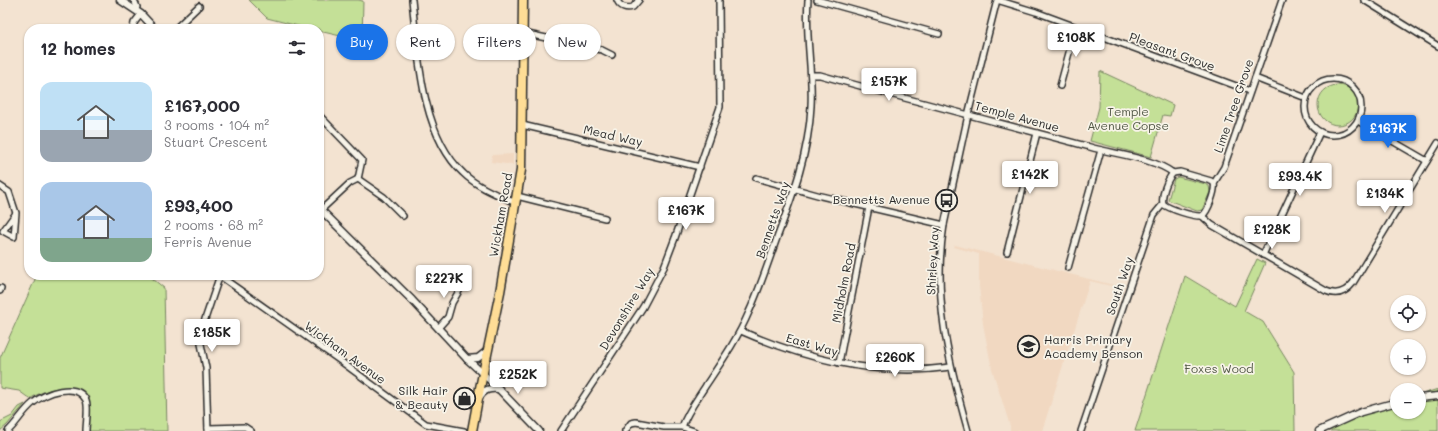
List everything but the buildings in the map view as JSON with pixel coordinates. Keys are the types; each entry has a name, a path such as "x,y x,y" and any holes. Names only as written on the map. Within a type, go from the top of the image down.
{"highway":[{"name":"Wickham Road","path":"523,0 523,24"},
{"name":"Wickham Road","path":"472,431 517,199 522,164 523,60"}],"street":[{"path":"120,0 141,14 150,24"},
{"path":"134,0 137,7 135,10"},
{"path":"412,0 421,74 427,106 434,129 456,166 468,178 481,186 517,199 605,218"},
{"path":"617,0 626,8 633,7 638,0"},
{"name":"Devonshire Way","path":"561,431 637,316 654,287 668,257 720,107 719,0"},
{"name":"Bennetts Way","path":"682,427 687,414 741,331 758,291 795,189 805,151 810,121 812,90 808,28 808,0"},
{"path":"817,0 939,34"},
{"name":"Pleasant Grove","path":"997,0 1028,9 1250,91"},
{"name":"Shirley Way","path":"968,431 951,367 944,328 941,304 940,261 944,225 968,115 997,0"},
{"name":"Lime Tree Grove","path":"1202,216 1207,211 1215,188 1214,183 1224,167 1282,0"},
{"path":"1364,0 1438,46"},
{"path":"180,24 199,6"},
{"path":"134,24 141,14"},
{"path":"1060,86 1076,27"},
{"path":"536,36 602,50 612,55"},
{"name":"Temple Avenue","path":"811,75 820,75 1158,164 1173,173 1180,172 1214,183"},
{"path":"1255,78 1306,98"},
{"path":"1333,78 1345,81 1354,88 1360,98 1362,110 1358,121 1349,130 1337,135 1328,135 1320,132 1312,125 1306,116 1306,98 1312,88 1321,81 1333,78"},
{"path":"324,120 362,160 358,179"},
{"path":"1358,121 1427,161"},
{"name":"Mead Way","path":"522,124 700,167"},
{"path":"1264,255 1320,132"},
{"path":"1007,252 1037,133"},
{"path":"1163,204 1196,216 1202,216 1212,225 1326,291 1337,293 1344,292 1350,287 1438,143"},
{"path":"1068,268 1101,150"},
{"name":"South Way","path":"1081,431 1154,215 1163,204 1162,198 1169,179 1173,173"},
{"path":"756,178 795,189 944,225"},
{"path":"324,206 350,183 358,179"},
{"path":"358,179 384,198 403,216"},
{"path":"0,186 9,192 16,213"},
{"name":"Midholm Road","path":"839,363 869,207"},
{"path":"324,213 540,431"},
{"path":"438,328 448,317 452,303 465,278"},
{"path":"218,280 202,328 201,344 206,368 208,430 245,427 251,431"},
{"name":"Wickham Avenue","path":"227,280 426,424 464,431"},
{"name":"East Way","path":"741,331 800,354 839,363 899,370 951,367"},
{"path":"467,359 478,358 487,351"},
{"path":"478,400 483,392 488,389 499,389"},
{"path":"8,431 27,408 36,400 52,392 68,390 80,392 85,398 87,404 86,431"},
{"path":"1426,397 1438,396"},
{"path":"1320,431 1361,412 1390,404"},
{"path":"625,431 633,422 664,427 682,427 694,431"}],"shaded area":[{"path":"513,154 513,165 491,162 492,155"},
{"name":"Harris Primary Academy Benson","path":"955,245 1125,288 1090,281 1042,431 1010,431 1010,426 992,369 983,324 979,286 979,254 954,247"}],"green space":[{"path":"249,0 363,1 362,24 336,24 336,35 324,32 324,24 290,24 267,18"},
{"name":"Temple Avenue Copse","path":"1100,71 1173,105 1170,116 1163,115 1151,157 1090,141 1099,107"},
{"path":"1342,85 1349,88 1355,94 1358,105 1357,113 1349,122 1342,125 1334,125 1327,122 1319,113 1318,101 1321,94 1330,86"},
{"path":"1178,177 1209,186 1210,192 1202,210 1197,211 1168,200 1174,179"},
{"name":"Foxes Wood","path":"1257,259 1265,263 1244,311 1263,322 1294,372 1295,431 1135,431 1185,276 1235,306"},
{"path":"35,280 154,280 164,288 167,431 89,431 89,401 82,392 76,388 59,388 43,392 30,399 19,391 0,388 0,358"},
{"path":"1438,389 1438,431 1320,431 1390,406 1390,419 1426,419 1426,393"},
{"path":"25,404 0,431 0,422 12,416 19,407"}],"place":[{"name":"Bennetts Avenue","path":"946,200"},
{"name":"Harris Primary Academy Benson","path":"1029,347"},
{"name":"Silk Hair & Beauty","path":"464,398"}]}
